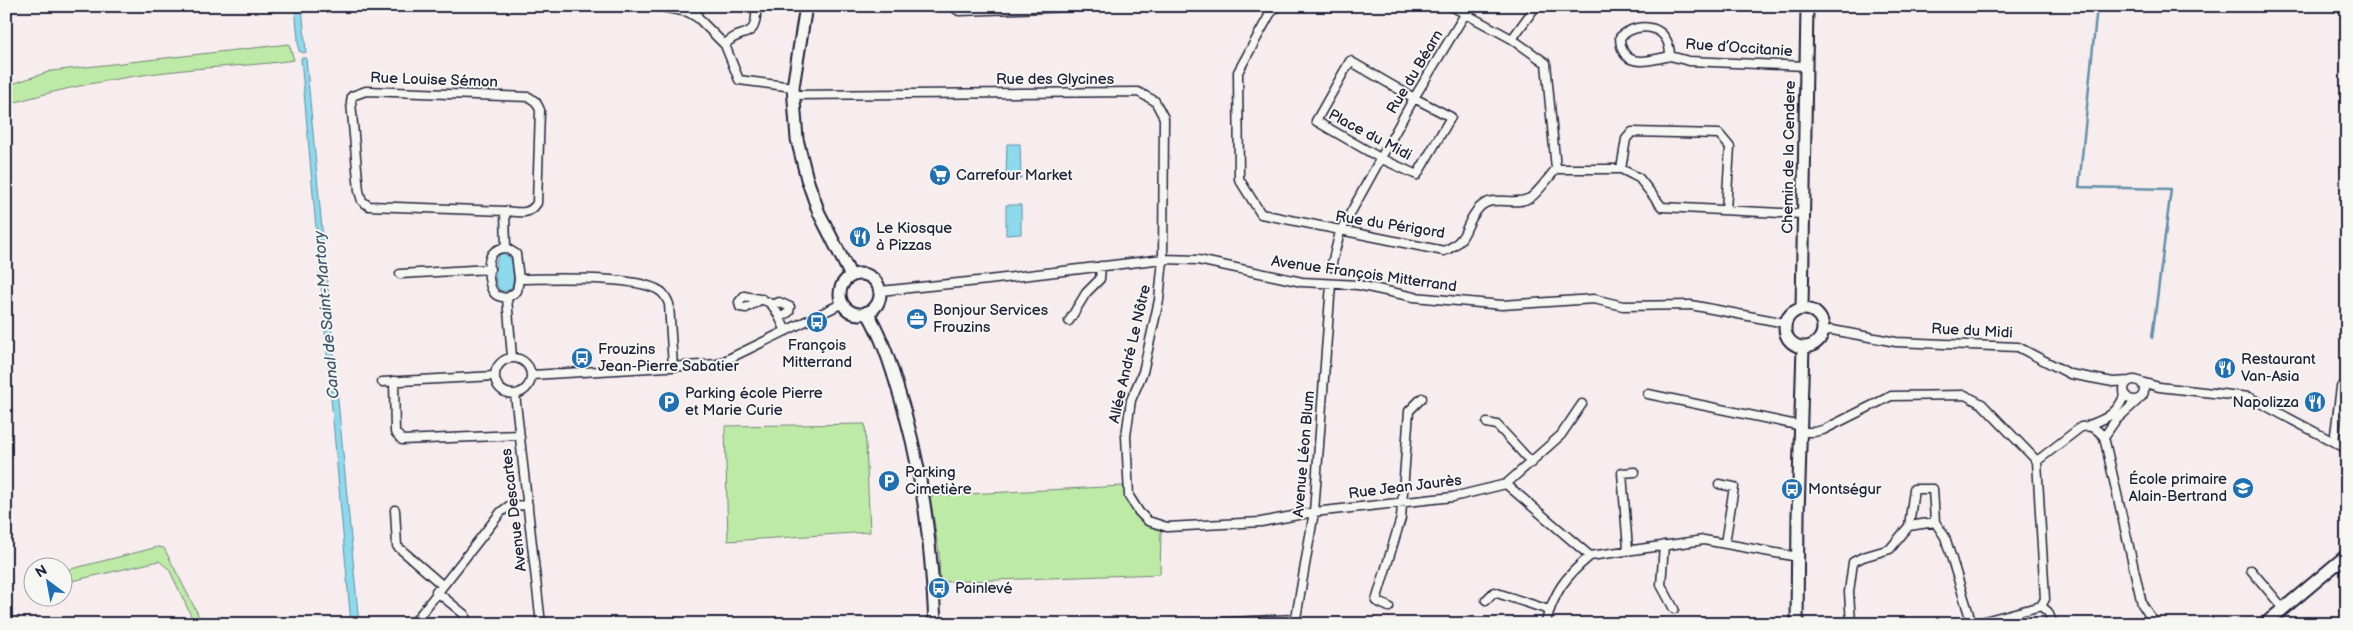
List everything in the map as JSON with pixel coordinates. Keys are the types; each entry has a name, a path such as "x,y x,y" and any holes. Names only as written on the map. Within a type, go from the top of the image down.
{"street":[{"path":"656,6 679,10 698,18 725,45 728,40 751,32 754,27 756,6"},
{"path":"696,6 698,18"},
{"path":"806,6 794,91 797,140 807,179 819,213 851,276"},
{"path":"952,6 959,12 1097,6"},
{"path":"1263,6 1270,14"},
{"name":"Rue du Périgord","path":"1278,6 1270,14 1238,72 1238,179 1261,214 1340,232 1444,251 1457,246 1479,208 1491,200 1518,201 1530,198 1556,169"},
{"path":"1451,6 1512,39 1546,63 1556,169 1621,169 1639,178 1662,207 1803,214"},
{"name":"Rue du Béarn","path":"1331,267 1340,232 1414,98 1470,6"},
{"path":"1512,39 1536,6"},
{"name":"Chemin de la Cendere","path":"1802,309 1807,6"},
{"name":"Rue d’Occitanie","path":"1670,56 1667,38 1661,30 1640,28 1628,30 1620,37 1620,47 1626,56 1635,61 1649,61 1670,56 1689,61 1806,66"},
{"name":"Rue des Glycines","path":"725,45 733,71 739,80 794,91 1138,92 1155,100 1164,118 1163,259"},
{"name":"Place du Midi","path":"1350,61 1451,117 1417,175 1380,158 1316,121 1350,61"},
{"name":"Rue Louise Sémon","path":"366,90 529,97 536,102 540,110 537,203 533,210 525,213 505,211 369,206 362,201 359,191 350,102 352,96 366,90"},
{"path":"1621,169 1626,139 1632,132 1719,134 1730,147 1726,210"},
{"path":"505,211 506,248"},
{"path":"506,248 516,254 519,279 516,291 507,298 496,294 492,289 490,269 490,257 493,252 506,248"},
{"name":"Avenue François Mitterrand","path":"880,291 1163,259 1198,260 1302,282 1358,285 1414,297 1502,305 1594,299 1623,306 1692,305 1785,323"},
{"name":"Allée André Le Nôtre","path":"1163,259 1159,300 1143,372 1131,400 1126,436 1128,485 1133,504 1148,520 1167,527 1262,522 1314,512"},
{"path":"1069,321 1086,293 1100,280 1101,266"},
{"path":"400,274 490,269"},
{"path":"863,274 869,276 878,285 880,291 877,304 867,312 852,312 842,303 841,288 851,276 863,274"},
{"path":"519,279 628,281 660,291 669,304 673,367"},
{"name":"Avenue Léon Blum","path":"1295,622 1314,512 1331,284"},
{"path":"507,298 512,357"},
{"path":"762,299 767,300 773,305 786,331"},
{"path":"773,305 779,302 790,307 789,312 780,318"},
{"path":"532,374 718,364 842,303"},
{"path":"1802,309 1818,315 1823,331 1816,343 1803,347 1790,341 1785,333 1785,323 1792,313 1802,309"},
{"path":"867,312 893,372 917,460 931,545 935,624"},
{"name":"Rue du Midi","path":"1823,331 1832,330 1896,342 2018,347 2070,374 2113,382 2140,382 2159,387 2249,397 2347,449"},
{"path":"1797,624 1803,347"},
{"path":"512,357 526,362 532,374 529,386 515,394 503,391 499,387 495,376 500,363 512,357"},
{"path":"382,382 495,376"},
{"path":"394,381 395,432 402,440 519,435"},
{"path":"2037,461 2072,432 2116,412 2121,405 2125,387 2130,381"},
{"path":"2113,382 2130,399 2142,396 2159,387"},
{"path":"2104,437 2115,421 2142,396 2144,386 2140,382"},
{"path":"2334,442 2342,387"},
{"name":"Avenue Descartes","path":"515,394 541,624"},
{"path":"1648,394 1814,432 1823,430 1891,396 1965,395 1982,404 2037,461 2045,598 2041,606 1973,624 1945,537 1934,522 1933,489 1914,489 1909,526 1890,549 1863,556 1853,562 1849,592 1851,624"},
{"path":"1390,607 1376,601 1401,518 1409,411 1422,398"},
{"path":"1582,404 1561,435 1532,463 1506,484 1590,556"},
{"path":"1487,423 1497,425 1532,463"},
{"path":"2089,425 2104,437 2142,604 2156,624"},
{"path":"1628,549 1622,472 1636,472"},
{"name":"Rue Jean Jaurès","path":"1314,512 1453,497 1506,484"},
{"path":"1719,484 1734,487 1725,543"},
{"path":"412,624 436,591 500,512 509,506 528,505"},
{"path":"395,510 397,546 442,585"},
{"path":"1909,526 1934,522"},
{"path":"1545,624 1556,592 1576,568 1590,556 1628,549 1704,540 1798,558"},
{"path":"1664,545 1661,586 1674,609"},
{"path":"2265,624 2347,555"},
{"path":"2251,570 2283,608"},
{"path":"436,591 465,615 465,624"},
{"path":"1486,600 1494,592 1550,610"},
{"path":"2041,606 2048,612 2053,624"},
{"path":"1190,624 1295,622"}],"green space":[{"path":"289,44 294,60 132,76 69,88 6,105 6,86 51,71"},
{"path":"865,424 870,532 728,541 725,426"},
{"path":"1123,486 1136,514 1147,524 1161,530 1160,574 940,582 939,553 930,496"},
{"path":"158,547 164,548 203,624 195,624 169,569 159,561 72,581 72,569"}],"water":[{"path":"295,6 302,6 306,52 304,53 299,51"},
{"name":"Canal de Saint-Martory","path":"301,58 306,58 359,624 351,624"},
{"path":"1007,144 1020,144 1021,178 1006,178"},
{"path":"1006,205 1021,205 1021,234 1006,235"},
{"path":"504,253 512,260 513,276 512,286 506,291 500,290 498,287 495,273 499,255"}],"waterway":[{"path":"2097,6 2079,187 2171,189 2152,338"}],"place":[{"name":"Carrefour Market","path":"940,175"},
{"name":"Le Kiosque à Pizzas","path":"860,237"},
{"name":"Bonjour Services Frouzins","path":"917,319"},
{"name":"François Mitterrand","path":"817,322"},
{"name":"Frouzins Jean-Pierre Sabatier","path":"582,358"},
{"name":"Restaurant Van-Asia","path":"2225,368"},
{"name":"Parking école Pierre et Marie Curie","path":"669,402"},
{"name":"Napolizza","path":"2315,402"},
{"name":"Parking Cimetière","path":"889,481"},
{"name":"École primaire Alain-Bertrand","path":"2243,488"},
{"name":"Montségur","path":"1792,489"},
{"name":"Painlevé","path":"939,588"}]}
